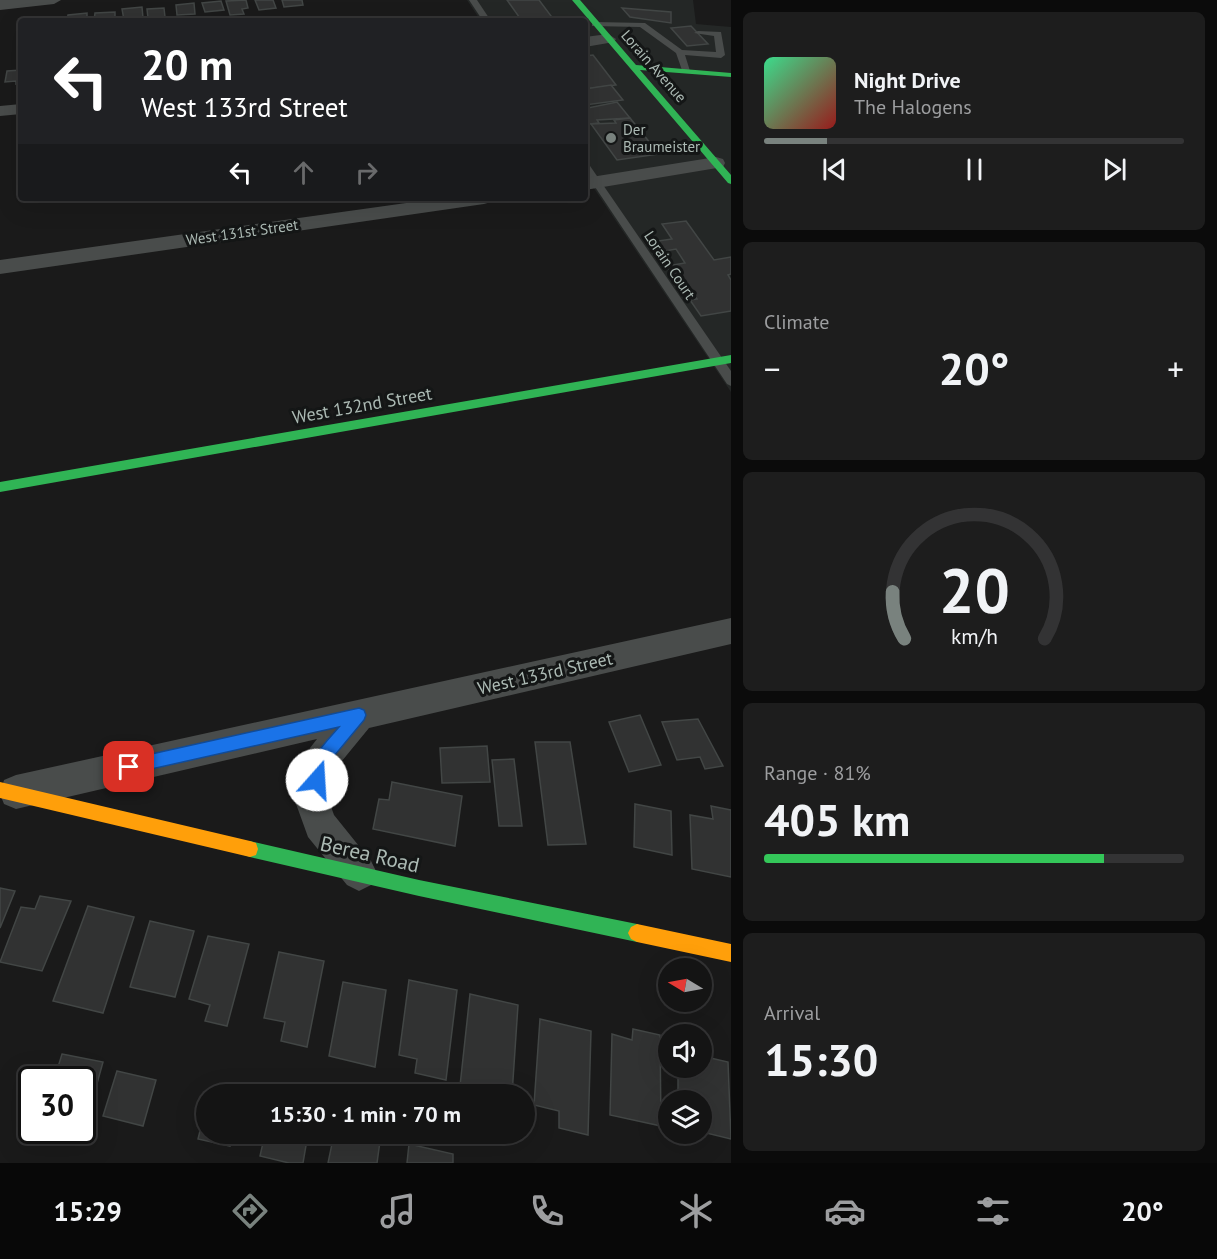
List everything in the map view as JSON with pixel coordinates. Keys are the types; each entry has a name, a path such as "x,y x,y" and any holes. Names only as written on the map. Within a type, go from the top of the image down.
{"street":[{"path":"0,5 54,0"},
{"name":"Lorain Avenue","path":"576,0 731,181"},
{"path":"588,42 608,39"},
{"path":"633,67 731,75"},
{"path":"0,111 18,108"},
{"path":"591,183 716,163"},
{"name":"West 131st Street","path":"0,267 463,201"},
{"name":"West 132nd Street","path":"0,487 724,360"},
{"name":"West 133rd Street","path":"7,791 731,631"},
{"path":"359,715 322,759 312,801 320,825 359,873"},
{"name":"Berea Road","path":"7,791 359,873 731,953"}],"lane":[{"path":"473,0 485,18"},
{"path":"596,24 642,25 680,52 722,55 718,34 698,33"},
{"path":"656,35 676,34"},
{"path":"680,52 686,71"},
{"name":"Lorain Court","path":"591,183 724,360 731,381"}],"shaded area":[{"path":"467,0 693,0 696,24 731,27 731,392 588,179 588,18 479,18"}],"building":[{"path":"246,0 248,8 242,9 244,14 230,15 226,1"},
{"path":"255,0 273,0 276,8 259,10"},
{"path":"282,0 302,0 303,5 284,7"},
{"path":"507,0 539,0 552,18 520,18"},
{"path":"221,1 224,10 205,12 202,3"},
{"path":"194,3 195,14 177,15 176,5"},
{"path":"142,7 143,18 124,18 122,9"},
{"path":"164,8 165,17 148,18 147,9"},
{"path":"622,8 671,12 671,23 630,17"},
{"path":"115,12 115,18 94,18 95,13"},
{"path":"87,13 87,18 68,18 68,15"},
{"path":"691,26 708,44 687,46 671,28"},
{"path":"593,55 616,85 588,89 588,56"},
{"path":"18,70 18,84 16,84 16,81 5,82 7,71"},
{"path":"611,85 623,100 588,105 588,89"},
{"path":"617,102 630,118 597,120 599,123 589,124 588,108"},
{"name":"Der Braumeister","path":"630,118 659,154 617,160 591,124 616,123 614,120"},
{"path":"686,221 714,260 731,257 731,274 728,275 731,280 731,311 701,316 690,300 697,299 687,284 679,285 667,266 685,263 676,249 665,251 658,241 672,239 662,224"},
{"path":"640,715 661,765 629,772 609,722"},
{"path":"698,719 723,766 705,769 700,757 677,760 662,722"},
{"path":"535,742 570,742 586,844 548,845"},
{"path":"487,746 490,782 442,783 440,748"},
{"path":"514,759 522,826 499,826 492,760"},
{"path":"392,782 462,796 455,846 373,829 379,799 389,800"},
{"path":"635,804 671,811 672,855 634,847"},
{"path":"711,806 731,810 731,877 692,869 690,815 713,819"},
{"path":"0,888 15,891 0,928"},
{"path":"40,896 71,901 42,971 0,962 21,907 35,909"},
{"path":"88,906 134,917 103,1013 53,1001"},
{"path":"150,921 194,931 175,997 130,987"},
{"path":"208,936 249,944 227,1026 205,1021 210,1005 189,999"},
{"path":"279,952 324,961 307,1047 281,1041 285,1022 264,1018"},
{"path":"409,980 457,990 446,1080 415,1073 417,1059 399,1055"},
{"path":"343,982 386,990 375,1067 329,1056"},
{"path":"470,994 518,1005 513,1084 460,1084"},
{"path":"540,1019 591,1031 588,1135 559,1128 559,1111 535,1105"},
{"path":"633,1029 658,1035 658,1078 660,1078 661,1090 658,1090 658,1125 610,1115 612,1034 632,1040"},
{"path":"62,1054 103,1062 96,1087 96,1066 58,1066"},
{"path":"712,1058 728,1062 731,1139 712,1134 712,1090 678,1090 678,1078 712,1078"},
{"path":"117,1071 156,1080 143,1126 103,1116"},
{"path":"263,1144 306,1144 303,1163 289,1163 260,1156"},
{"path":"332,1144 380,1144 377,1163 328,1163"},
{"path":"409,1144 453,1154 453,1163 407,1163"}],"traffic: fast":[{"path":"576,0 731,181"},
{"path":"633,67 731,75"},
{"path":"0,487 731,359"},
{"path":"250,849 419,888 637,933"}],"traffic: slow":[{"path":"0,790 250,849"},
{"path":"637,933 731,953"}],"place":[{"name":"Der Braumeister","path":"611,138"}],"route":[{"path":"129,767 359,715 322,759 317,780"}]}
